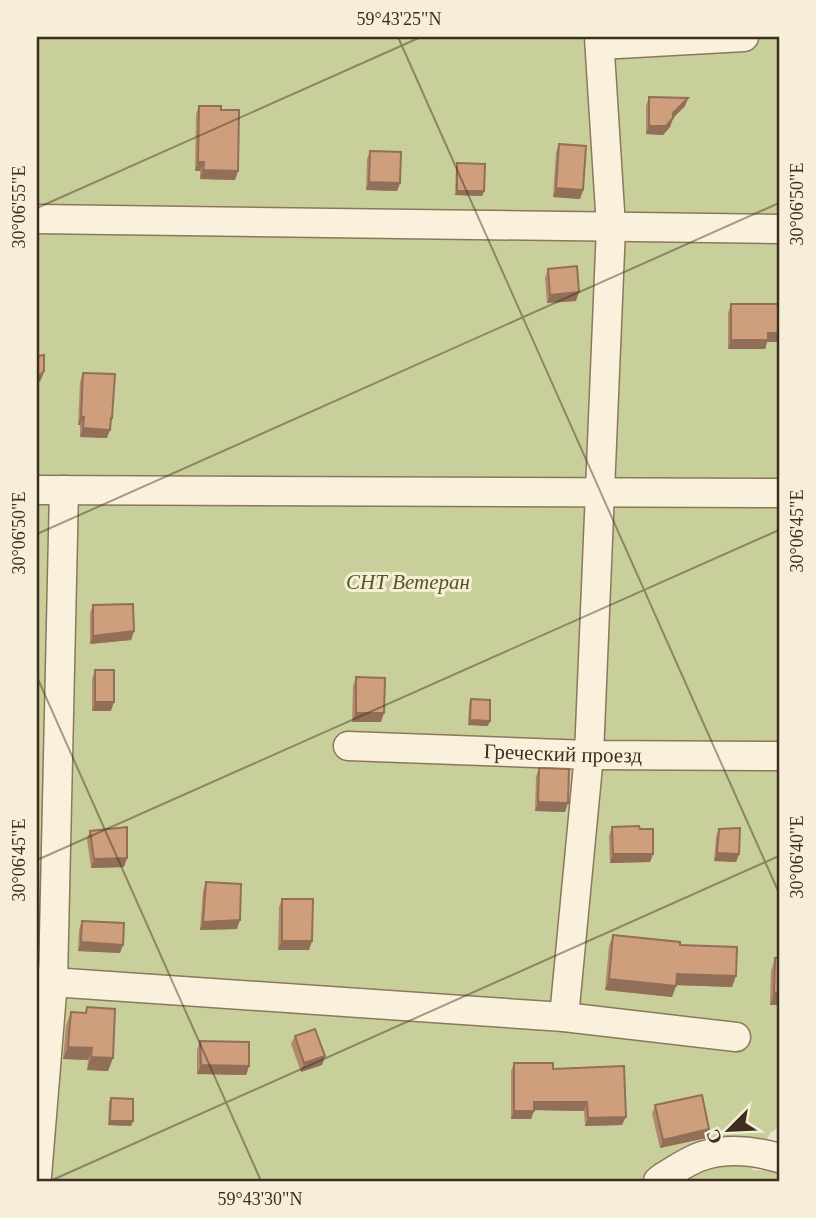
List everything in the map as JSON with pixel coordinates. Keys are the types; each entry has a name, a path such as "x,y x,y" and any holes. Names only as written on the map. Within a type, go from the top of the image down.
{"street":[{"path":"565,1017 589,755 611,228 600,41 744,37"},
{"path":"37,219 779,229"},
{"path":"37,1176 45,981 50,490 779,493"},
{"name":"Греческий проезд","path":"348,746 589,755 779,756"},
{"path":"45,981 565,1017 736,1037"},
{"path":"659,1181 702,1156 734,1151 773,1156"}],"green space":[{"name":"СНТ Ветеран","path":"37,37 779,37 779,1127 770,1133 752,1170 779,1171 779,1181 37,1181"}],"building":[{"path":"649,97 688,98 673,113 673,118 666,126 649,126"},
{"path":"199,106 221,106 221,110 239,110 238,171 203,170 204,162 198,162"},
{"path":"559,144 586,146 583,190 556,188"},
{"path":"370,151 401,152 400,183 369,182"},
{"path":"457,163 485,164 484,191 457,191"},
{"path":"577,266 579,292 550,295 548,269"},
{"path":"731,304 779,304 779,333 768,333 768,340 731,340"},
{"path":"44,355 44,371 37,379 37,356"},
{"path":"83,373 115,374 110,430 83,428"},
{"path":"133,604 134,631 93,636 93,605"},
{"path":"95,670 114,670 114,702 95,702"},
{"path":"356,677 385,678 384,713 356,713"},
{"path":"471,699 490,700 490,721 470,720"},
{"path":"539,768 569,769 568,803 538,802"},
{"path":"639,826 640,829 653,829 653,854 613,854 612,827"},
{"path":"127,827 127,858 94,859 90,831"},
{"path":"740,828 739,854 717,853 719,829"},
{"path":"206,882 241,884 240,920 203,922"},
{"path":"282,899 313,899 312,941 282,941"},
{"path":"82,921 124,923 123,945 81,942"},
{"path":"613,935 680,942 680,945 737,947 736,976 677,974 676,986 609,979"},
{"path":"775,958 779,958 779,993 774,993"},
{"path":"87,1007 115,1009 113,1058 91,1057 92,1048 68,1047 71,1012 86,1013"},
{"path":"315,1029 325,1056 304,1063 295,1036"},
{"path":"200,1041 249,1042 249,1066 201,1065"},
{"path":"514,1063 553,1063 553,1069 624,1066 626,1117 588,1118 587,1102 534,1102 534,1111 514,1111"},
{"path":"702,1095 709,1129 663,1140 655,1105"},
{"path":"111,1098 133,1099 133,1121 110,1121"}]}
